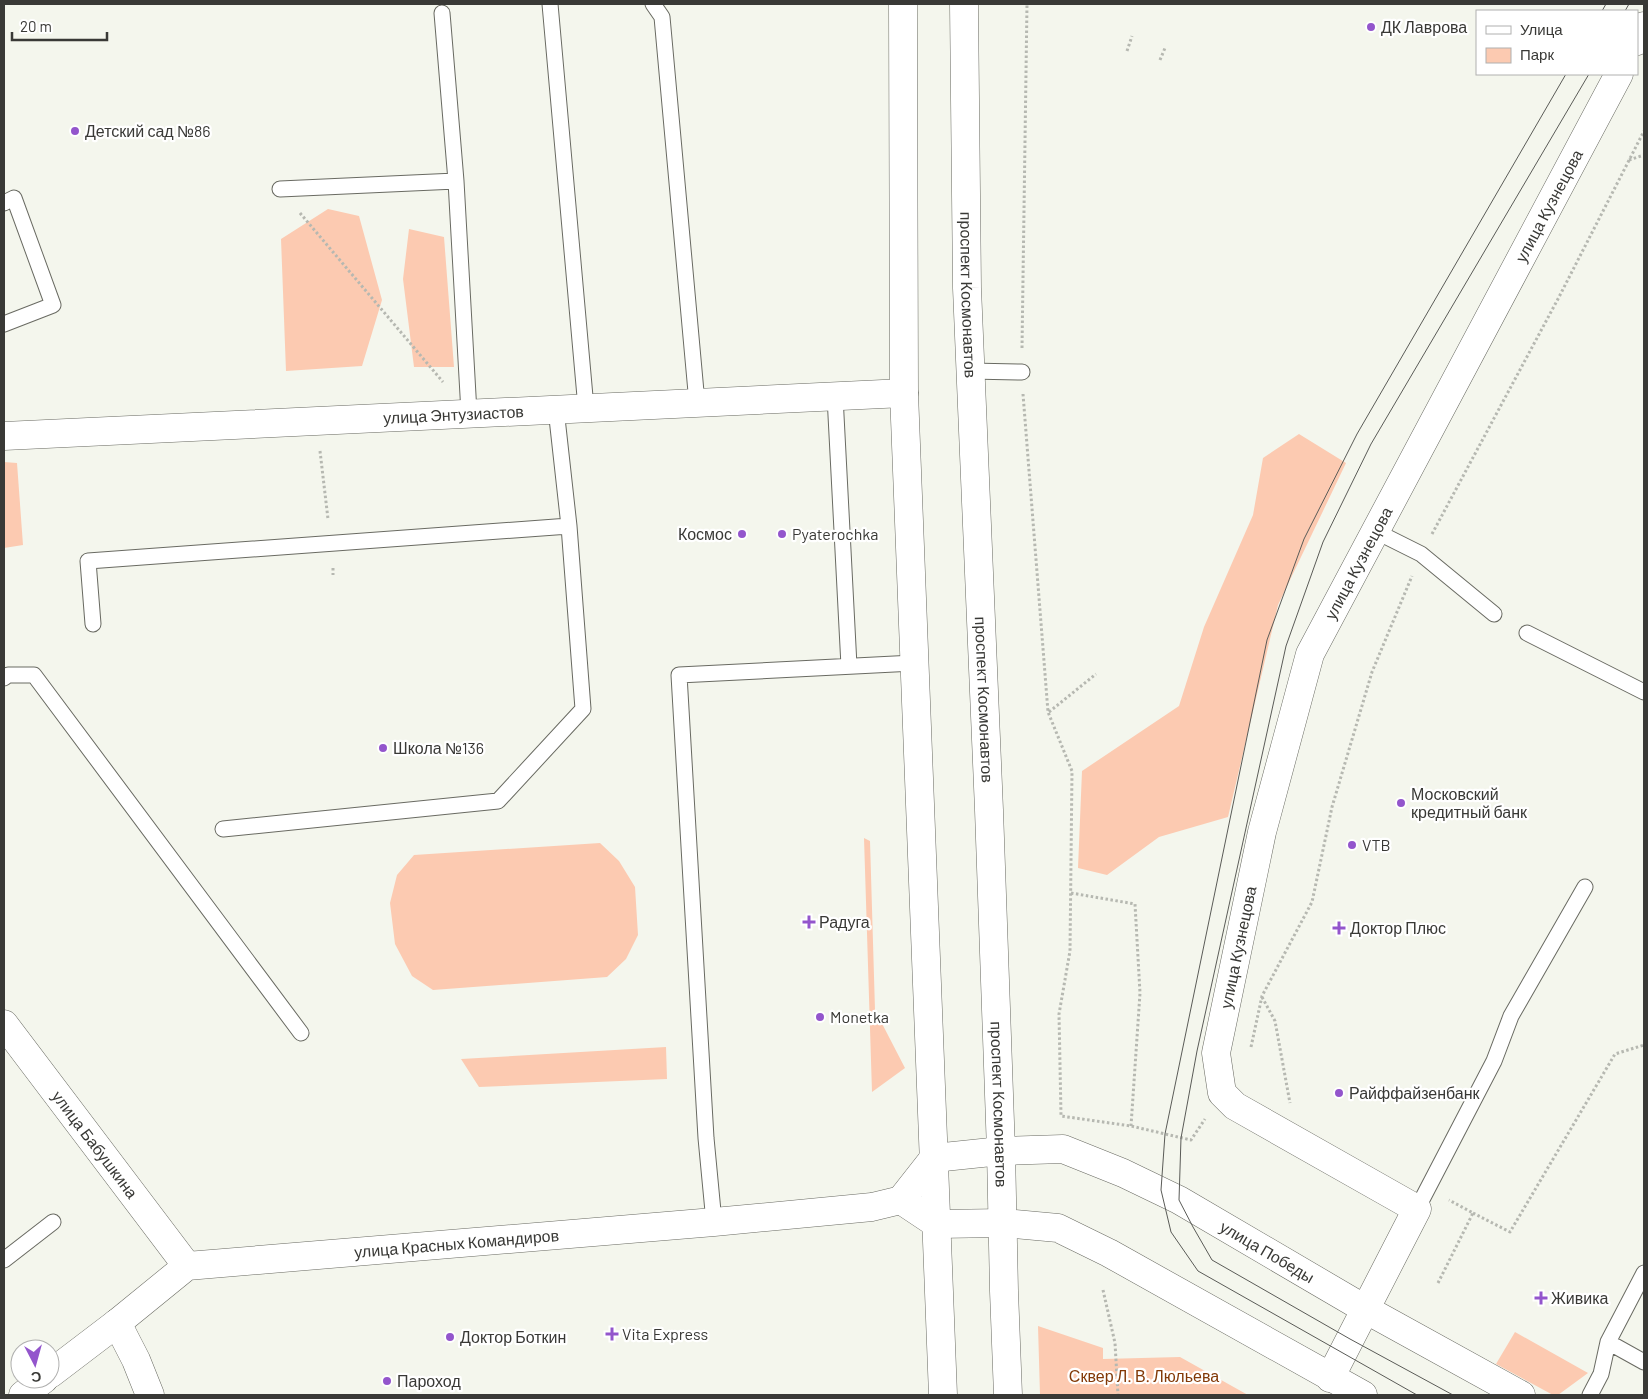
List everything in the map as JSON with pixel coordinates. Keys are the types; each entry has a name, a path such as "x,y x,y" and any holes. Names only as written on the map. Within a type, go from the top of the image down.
{"main road":[{"path":"903,4 904,393 943,1395"},
{"name":"проспект Космонавтов","path":"964,4 967,288 1002,1151 1008,1395"},
{"path":"1638,38 1644,26"},
{"name":"улица Кузнецова","path":"1417,1209 1234,1106 1222,1093 1216,1053 1262,832 1310,654 1618,75"},
{"name":"улица Энтузиастов","path":"4,436 904,393"},
{"name":"улица Бабушкина","path":"4,1024 187,1266"},
{"name":"улица Победы","path":"934,1158 1002,1151 1063,1148 1123,1173 1179,1200 1365,1309 1521,1395"},
{"path":"934,1158 901,1200 937,1224 1003,1223 1058,1228 1109,1253 1362,1395"},
{"name":"улица Красных Командиров","path":"187,1266 714,1222 872,1207 901,1200"},
{"path":"1330,1378 1417,1209"},
{"path":"60,1366 187,1266"},
{"path":"117,1323 136,1360 150,1395"}],"lane":[{"path":"550,4 586,408"},
{"path":"653,4 662,17 696,403"},
{"path":"442,13 456,181 469,413"},
{"path":"280,189 456,181"},
{"path":"4,203 14,198 53,305 4,324"},
{"path":"970,371 1022,372"},
{"path":"835,396 849,666"},
{"path":"223,829 498,801 583,709 569,526 556,410"},
{"path":"93,624 88,561 569,526"},
{"path":"1375,532 1421,554 1494,614"},
{"path":"1527,633 1644,692"},
{"path":"714,1222 705,1128 679,675 914,663"},
{"path":"4,678 8,675 34,675 301,1033"},
{"path":"1417,1209 1494,1062 1512,1016 1585,887"},
{"path":"4,1260 53,1222"},
{"path":"1590,1395 1601,1374 1608,1342 1644,1273"},
{"path":"1608,1342 1644,1362"}],"path":[{"path":"1128,51 1132,36"},
{"path":"1160,60 1165,48"},
{"path":"1249,1054 1262,996 1312,902 1332,807 1372,672 1421,554 1559,296 1644,131"},
{"path":"1629,160 1644,155"},
{"path":"280,189 469,413"},
{"path":"318,421 333,575"},
{"path":"1096,674 1048,712 1072,771 1070,951 1059,1014 1061,1116 1131,1126 1191,1140"},
{"path":"1071,893 1134,904 1140,993 1131,1126"},
{"path":"1473,1213 1510,1232 1615,1054 1644,1045"},
{"path":"1103,1290 1115,1343 1118,1395"}],"green space":[{"path":"328,209 359,216 382,300 362,366 286,371 281,239"},
{"path":"409,229 444,237 454,367 414,367 403,279"},
{"path":"1299,434 1346,463 1278,605 1228,817 1159,837 1107,875 1078,868 1082,771 1179,706 1204,627 1253,515 1263,458"},
{"path":"4,462 17,463 23,545 4,548"},
{"path":"864,838 870,841 875,1010 905,1068 872,1092"},
{"path":"600,843 619,861 635,887 638,935 626,959 607,977 433,990 412,976 395,944 390,903 397,875 414,855"},
{"path":"666,1047 667,1079 479,1087 461,1059"},
{"name":"Сквер Л. В. Люльева","path":"1038,1326 1103,1348 1103,1359 1180,1357 1248,1395 1040,1395"},
{"path":"1515,1332 1588,1373 1558,1395 1553,1395 1496,1364"}],"tram line":[{"path":"1603,10 1606,4"},
{"path":"1626,10 1629,4"},
{"path":"1417,1395 1198,1271 1171,1232 1161,1190 1165,1134 1267,640 1304,539 1357,434 1565,75"},
{"path":"1453,1395 1212,1260 1179,1200 1181,1138 1197,1051 1286,646 1323,542 1371,444 1588,75"}],"place":[{"name":"ДК Лаврова","path":"1371,27"},
{"name":"Детский сад №86","path":"75,131"},
{"name":"Космос","path":"742,534"},
{"name":"Pyaterochka","path":"782,534"},
{"name":"Школа №136","path":"383,748"},
{"name":"Московский кредитный банк","path":"1401,803"},
{"name":"VTB","path":"1352,845"},
{"name":"Радуга","path":"809,922"},
{"name":"Доктор Плюс","path":"1339,928"},
{"name":"Monetka","path":"820,1017"},
{"name":"Райффайзенбанк","path":"1339,1093"},
{"name":"Живика","path":"1541,1298"},
{"name":"Vita Express","path":"612,1334"},
{"name":"Доктор Боткин","path":"450,1337"},
{"name":"Пароход","path":"387,1381"}]}
